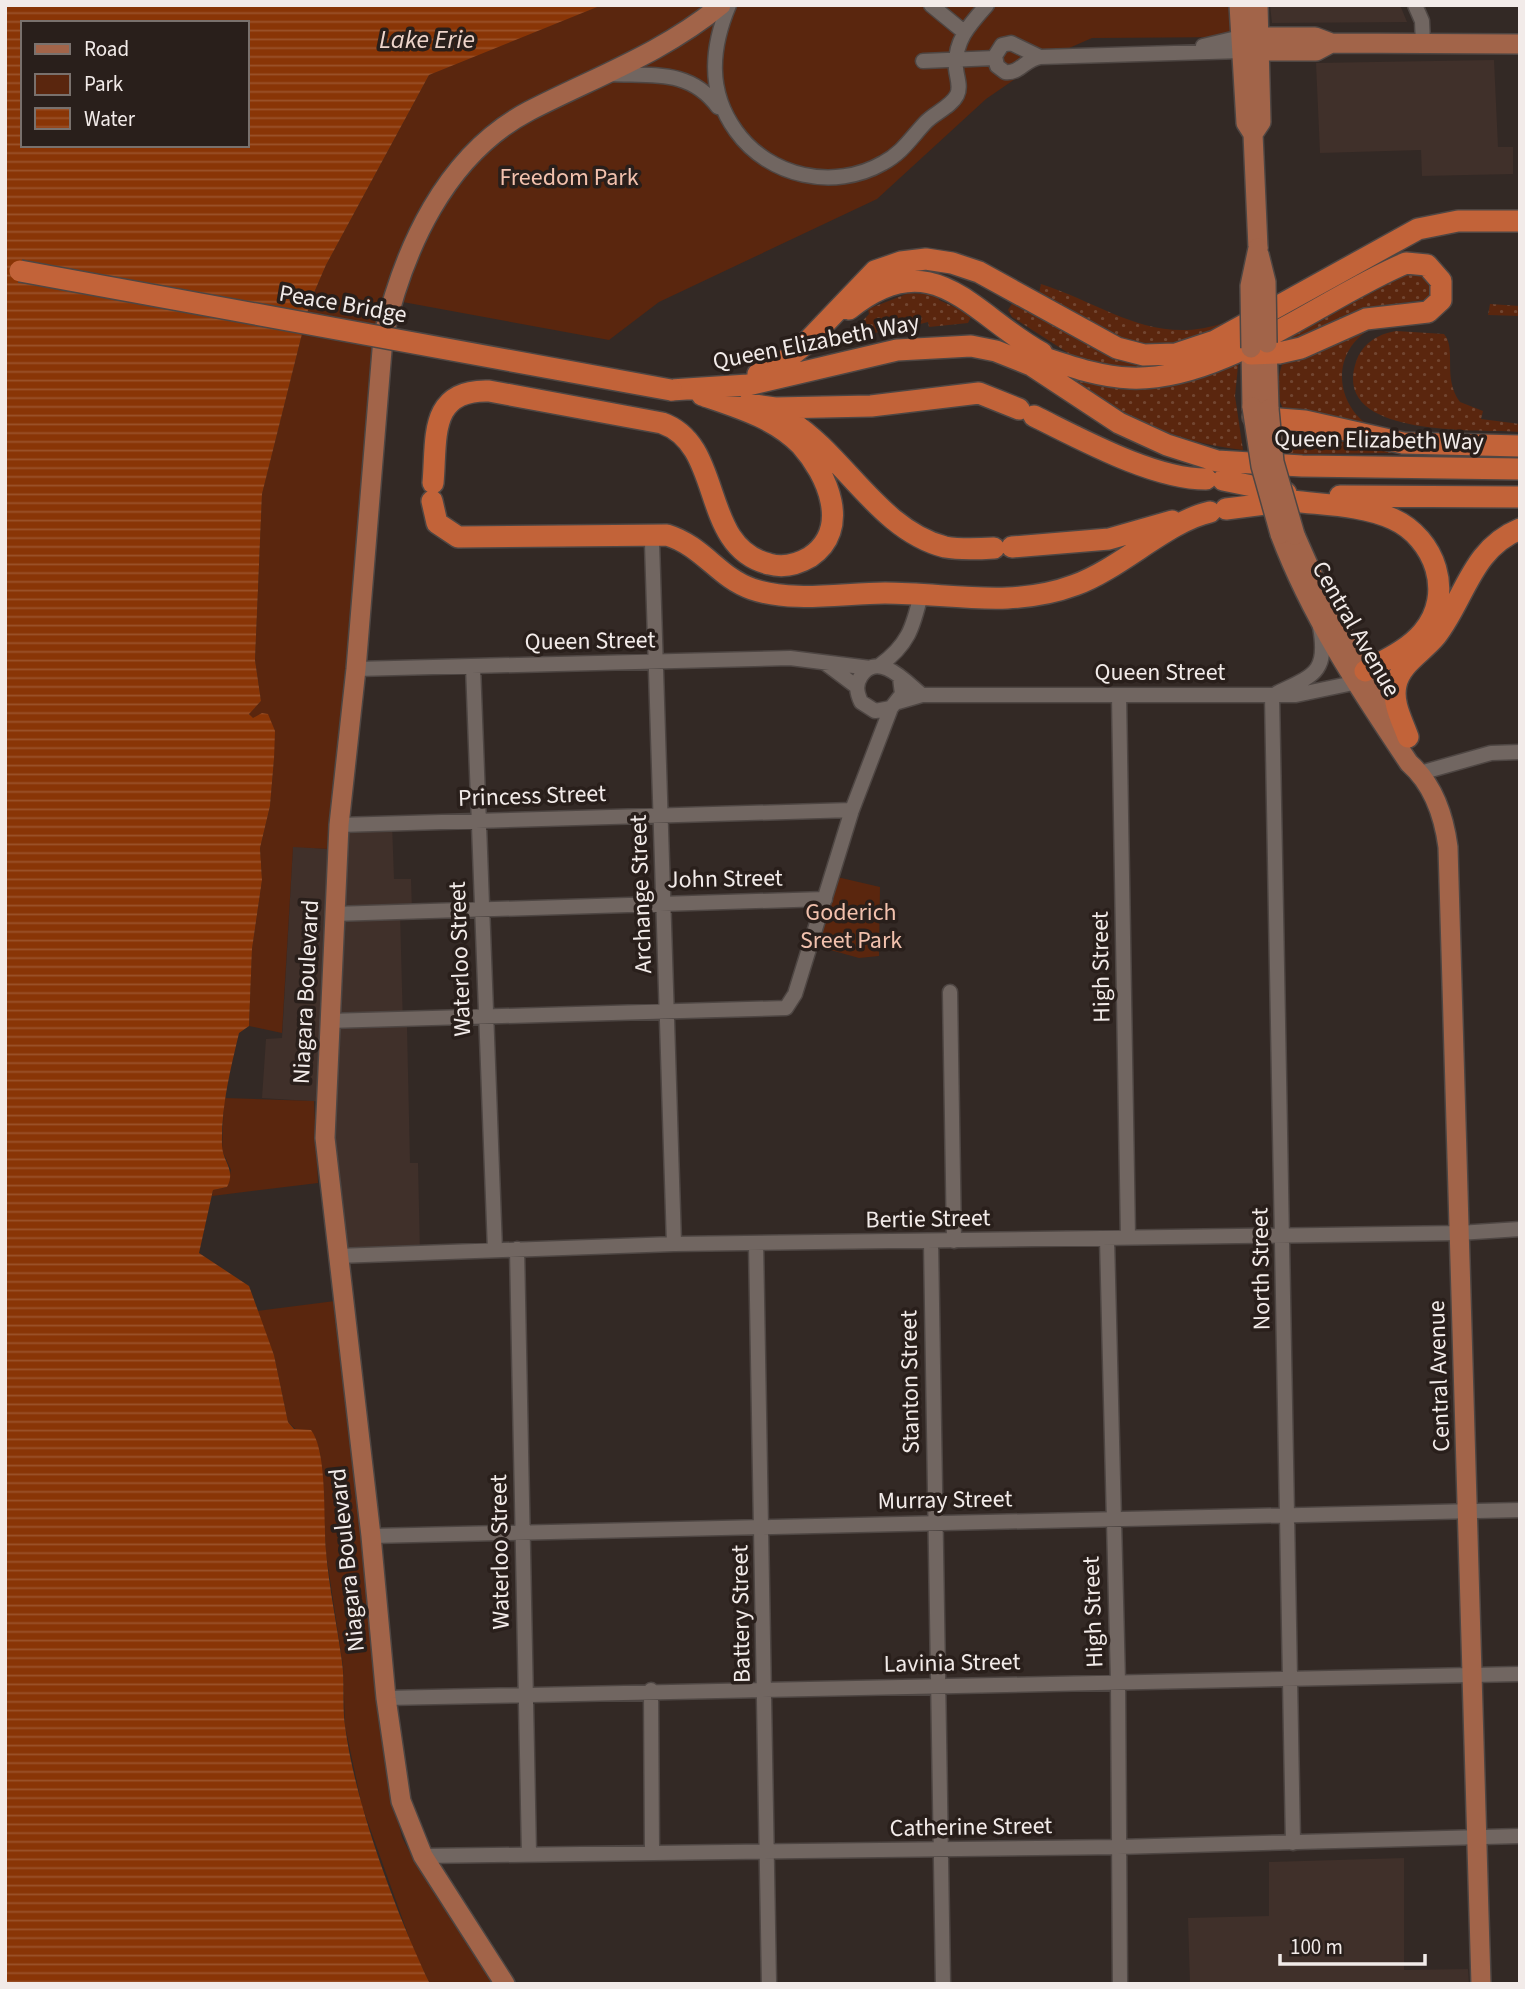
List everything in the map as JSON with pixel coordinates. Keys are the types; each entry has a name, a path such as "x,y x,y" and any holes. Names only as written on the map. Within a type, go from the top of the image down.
{"highway":[{"path":"805,344 875,271 901,262 926,259 952,263 979,272 1117,348 1151,356 1176,355 1215,341 1418,229 1458,221 1520,221"},
{"path":"877,354 919,341 964,338 995,342 1120,377 1172,375 1238,351 1406,263 1427,265 1441,281 1441,300 1428,312 1366,319 1301,348 1259,350"},
{"name":"Peace Bridge","path":"13,270 671,390"},
{"path":"706,392 768,370 873,292 897,283 923,280 958,292 1023,342 1064,363"},
{"name":"Queen Elizabeth Way","path":"671,390 706,392 748,385 877,354 943,346 971,346 996,351 1044,372 1107,416 1143,435 1225,462 1343,467 1520,469"},
{"path":"706,392 772,423 795,439 816,464 828,486 832,518 827,536 813,554 793,565 781,566 758,560 740,548 721,519 692,444 671,427 489,391 461,394 449,402 440,415 432,492 437,523 458,537 657,534 686,542 706,555 733,580 764,593 921,594 999,601 1060,590 1116,566 1165,534 1211,512"},
{"name":"Queen Elizabeth Way","path":"706,392 742,403"},
{"path":"742,403 775,408 871,406 979,393 1100,448 1182,478 1214,480 1281,498 1390,517 1418,536 1435,563 1438,596 1433,615 1423,632 1398,653 1361,677"},
{"path":"742,403 772,412 807,432 884,510 917,535 955,548 1003,547 1123,536 1211,512 1281,498 1520,497"},
{"path":"1265,413 1403,443 1520,446"},
{"path":"1408,737 1394,699 1395,686 1406,667 1443,627 1468,576 1483,555 1501,538 1520,528"},
{"path":"1361,677 1424,649"}],"main road":[{"name":"Niagara Boulevard","path":"505,1984 423,1856 401,1801 386,1698 371,1536 325,1138 328,1021 339,825 356,669 383,338 393,294 412,244 443,192 472,155 527,112 673,41 721,5"},
{"name":"Central Avenue","path":"1239,5 1250,44"},
{"name":"Central Avenue","path":"1258,5 1250,44 1246,124 1253,134 1258,248 1266,282 1259,350 1265,413 1261,466 1319,622 1408,737 1419,757 1420,773"},
{"path":"1250,44 1315,37 1331,44 1520,44"},
{"name":"Central Avenue","path":"1287,535 1409,763 1420,773 1438,805 1446,831 1450,872 1481,1984"}],"street":[{"path":"729,5 719,29 713,67 718,96 730,122 755,152 789,171 827,178 866,171 900,152 925,123 954,100 959,87 956,60 964,32 987,5"},
{"path":"931,5 964,32"},
{"path":"1415,5 1422,22 1423,44"},
{"path":"1040,57 1009,43 998,49 995,58 1000,69 1012,73 1031,59 1040,57 1184,52 1250,44"},
{"path":"923,61 995,58"},
{"name":"Niagara Boulevard","path":"608,74 668,76 690,81 706,90 730,122"},
{"name":"Archange Street","path":"652,543 674,1244"},
{"path":"328,1021 783,1008 795,994 876,742 902,694 899,676 900,651 909,635 921,594"},
{"path":"1272,695 1310,678 1318,670 1324,654 1319,622"},
{"path":"895,705 875,711 867,708 861,702 857,687 863,672 900,651"},
{"name":"Queen Street","path":"356,669 790,658 874,667"},
{"name":"Queen Street","path":"824,663 857,687"},
{"name":"Waterloo Street","path":"473,666 484,1018 495,1250"},
{"path":"874,667 889,668 922,695"},
{"name":"Queen Street","path":"895,705 922,695 1272,695 1361,677"},
{"name":"High Street","path":"1119,695 1128,1238"},
{"name":"North Street","path":"1272,695 1284,1235 1293,1843"},
{"path":"867,708 876,742"},
{"path":"1420,773 1491,753 1520,752"},
{"name":"Princess Street","path":"339,825 852,810"},
{"name":"John Street","path":"333,914 825,899"},
{"path":"950,992 954,1241"},
{"name":"Bertie Street","path":"337,1256 674,1244 1459,1233 1520,1229"},
{"name":"High Street","path":"1107,1239 1118,1682 1120,1984"},
{"name":"Stanton Street","path":"931,1242 943,1984"},
{"name":"Battery Street","path":"756,1243 769,1984"},
{"name":"Waterloo Street","path":"517,1249 529,1854"},
{"name":"Murray Street","path":"371,1536 762,1525 1520,1510"},
{"name":"Lavinia Street","path":"386,1698 651,1690 939,1687 1520,1674"},
{"path":"651,1690 652,1852"},
{"name":"Catherine Street","path":"423,1856 1118,1847 1520,1836"}],"shaded area":[{"path":"1270,5 1400,5 1407,22 1272,23"},
{"path":"1494,60 1498,147 1513,147 1513,174 1422,176 1421,150 1320,153 1316,63"},
{"path":"392,823 394,879 411,879 412,911 400,912 403,1026 407,1027 410,1163 418,1163 420,1253 337,1256 325,1102 262,1098 266,1039 282,1038 293,846 337,850 339,825"},
{"path":"1404,1858 1404,1970 1468,1969 1469,1984 1190,1984 1188,1918 1269,1916 1269,1862"}],"green space":[{"name":"Freedom Park","path":"577,5 1239,5 1236,37 1092,38 1044,59 986,99 877,199 659,302 609,340 381,298 329,849 293,847 282,1033 249,1026 252,949 262,880 260,848 270,806 274,759 249,713 261,701 255,660 262,494 310,302 326,265 429,75"},
{"path":"1415,268 1437,288 1428,299 1358,310 1285,344 1278,340"},
{"path":"1041,284 1131,321 1153,327 1200,329 1226,322 1228,326 1191,343 1130,346 1038,297"},
{"path":"909,293 939,295 939,300 972,315 968,323 929,327 928,322 897,330 894,326 857,340 852,332 869,314 868,309"},
{"path":"1013,302 1092,342 1186,358 1144,371 1079,360 1012,317 1008,310"},
{"path":"1490,304 1520,306 1520,316 1488,315"},
{"path":"1372,328 1350,349 1342,376 1349,403 1357,416 1369,426 1283,408 1278,384 1284,360"},
{"path":"1396,331 1444,334 1448,340 1452,383 1460,402 1483,411 1481,419 1520,424 1520,432 1412,425 1385,417 1365,405 1354,387 1356,362 1371,341"},
{"path":"1239,356 1235,396 1243,450 1195,441 1152,426 1070,379 1073,376 1091,380"},
{"path":"1298,428 1406,453 1288,454 1284,429"},
{"name":"Goderich Sreet Park","path":"837,877 880,887 879,956 859,958 816,946"},
{"path":"224,1098 314,1101 318,1183 212,1196 213,1190 227,1187 231,1170 222,1150"},
{"path":"335,1301 391,1793 402,1837 408,1849 497,1984 430,1984 414,1951 362,1806 345,1726 343,1666 326,1553 320,1452 288,1422 274,1355 257,1311"}],"water":[{"name":"Lake Erie","path":"5,5 602,5 429,75 326,265 310,302 262,494 255,660 261,701 249,714 253,718 262,713 268,714 275,731 274,759 270,806 260,848 262,880 252,949 249,1026 239,1033 223,1117 222,1146 230,1176 227,1187 213,1190 199,1253 249,1286 274,1355 288,1422 294,1429 311,1430 316,1440 324,1488 326,1551 342,1662 344,1718 350,1757 378,1858 430,1984 5,1984"}]}
